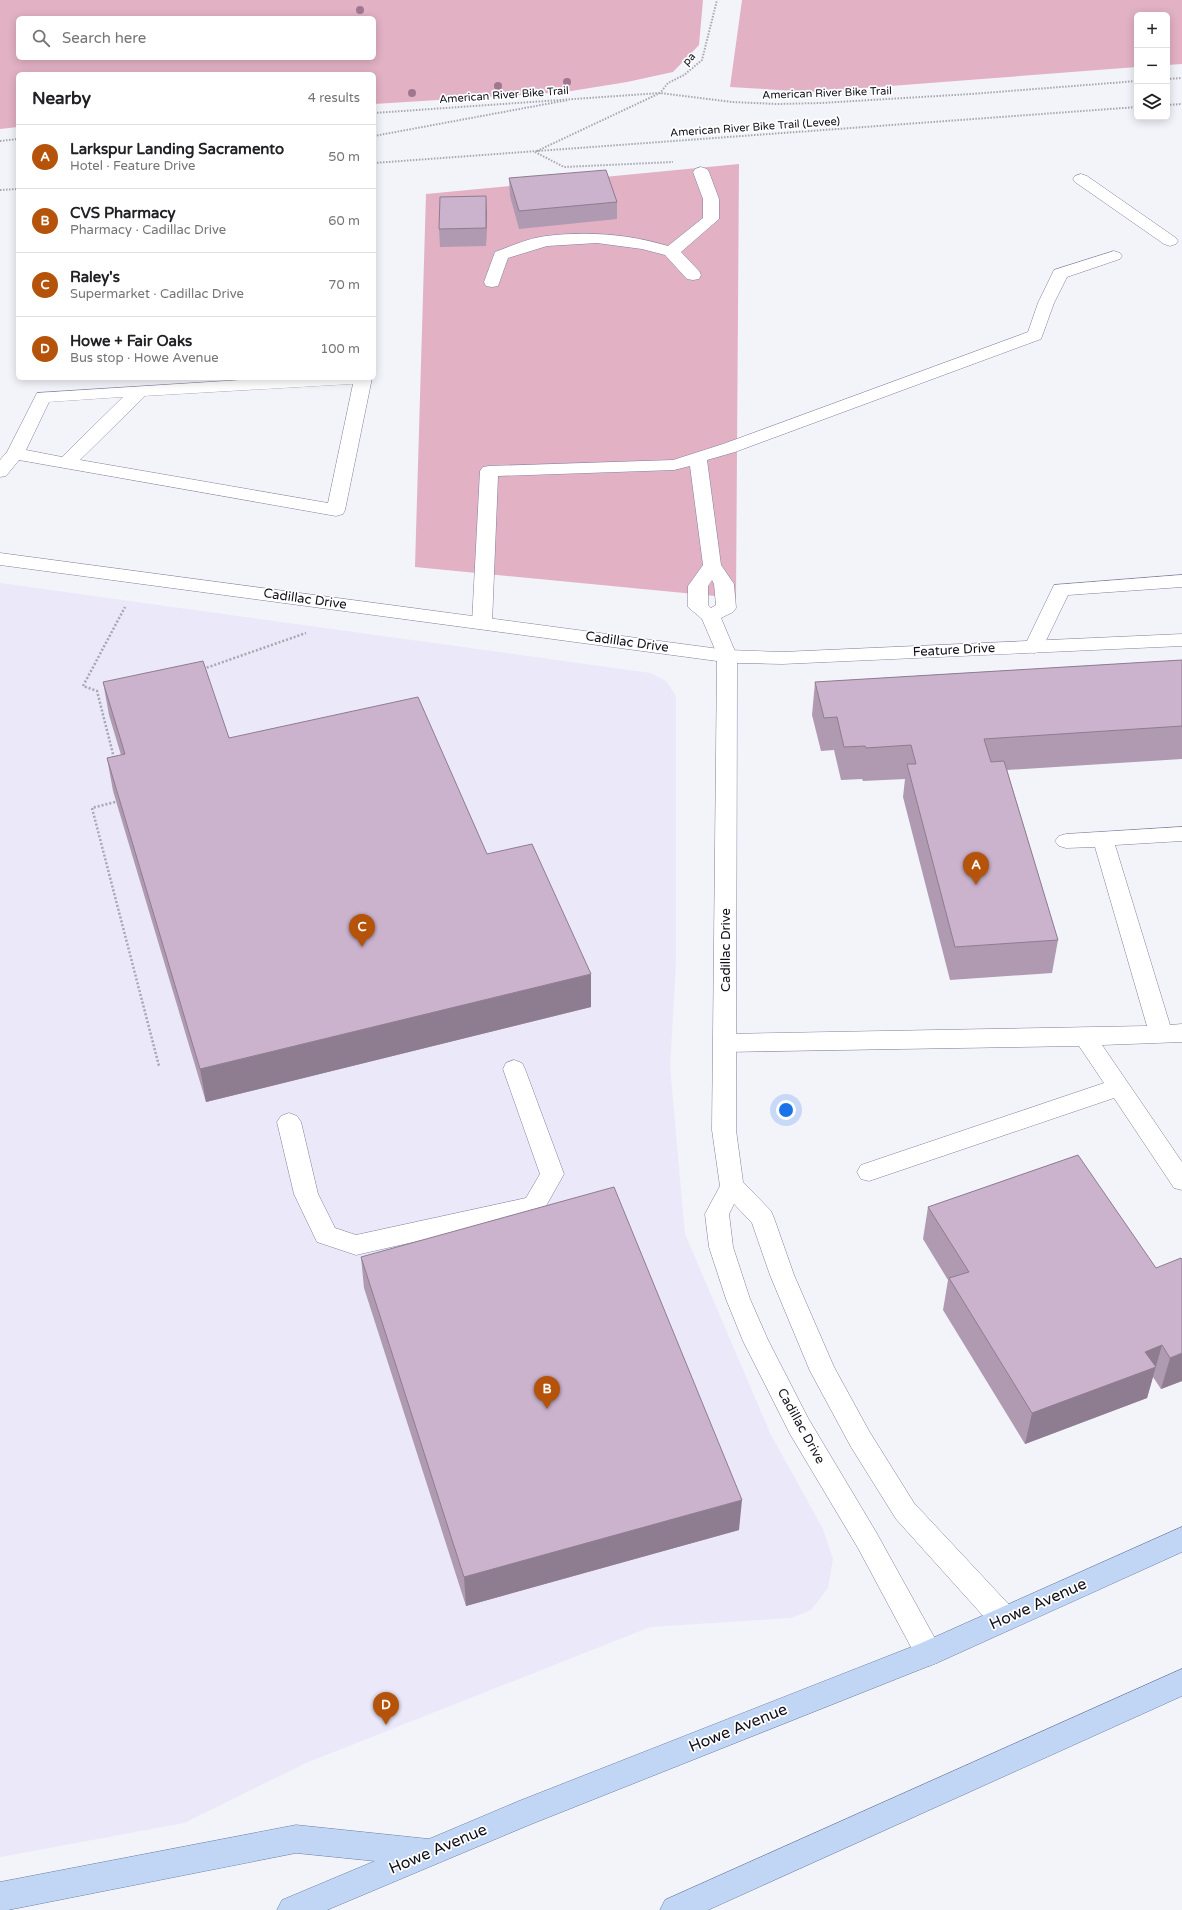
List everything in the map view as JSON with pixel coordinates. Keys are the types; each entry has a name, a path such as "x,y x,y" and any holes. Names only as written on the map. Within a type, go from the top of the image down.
{"main road":[{"name":"Howe Avenue","path":"292,1910 428,1852 929,1653 1182,1539"},
{"path":"675,1910 1182,1682"},
{"path":"0,1897 296,1839 428,1852"}],"street":[{"path":"671,252 711,218 712,199 701,172"},
{"path":"1081,179 1170,240"},
{"path":"492,282 501,255 545,241 597,238 644,244 671,252 693,275"},
{"path":"482,623 489,471 674,465 729,448 1035,335 1046,303 1060,274 1114,256"},
{"path":"0,472 15,454 43,397 326,380"},
{"path":"15,454 336,510 364,380"},
{"path":"66,463 140,391"},
{"path":"698,457 712,565 724,584 726,608 710,616"},
{"name":"Cadillac Drive","path":"0,559 727,656 726,1043 724,1130 732,1186 717,1214 721,1247 738,1299 756,1341 799,1426 867,1540 929,1653"},
{"path":"712,565 698,586 698,607 710,616 727,656"},
{"path":"1034,647 1061,588 1182,581"},
{"name":"Feature Drive","path":"727,656 782,658 1182,640"},
{"path":"1066,841 1182,834"},
{"path":"726,1043 1085,1037 1172,1034 1103,839"},
{"path":"1085,1037 1182,1181"},
{"path":"288,1122 306,1194 326,1235 356,1246 534,1206 552,1174 514,1069"},
{"path":"869,1172 1119,1087"},
{"path":"732,1186 762,1218 782,1275 823,1370 860,1439 901,1505 1004,1619"}],"path":[{"name":"pa","path":"535,152 660,93 668,83 684,75 702,60 716,0"},
{"path":"1170,79 1182,78"},
{"name":"American River Bike Trail","path":"376,113 583,97 660,93 732,102 777,104 971,94 1134,81"},
{"path":"376,136 583,97"},
{"path":"1170,105 1182,104"},
{"name":"American River Bike Trail (Levee)","path":"376,163 1134,107"},
{"path":"0,141 16,139"},
{"path":"535,152 564,167 684,161 701,172"},
{"path":"0,190 16,189"},
{"path":"115,764 97,691 83,686 127,602"},
{"path":"196,672 307,632"},
{"path":"100,706 108,703"},
{"path":"124,800 92,808 159,1066"}],"shaded area":[{"path":"0,0 703,0 699,45 673,72 627,82 565,92 376,104 376,72 16,72 16,127 0,129"},
{"path":"742,0 1182,0 1182,64 1170,65 1170,12 1134,12 1134,67 812,92 730,87"},
{"path":"739,164 736,598 415,567 426,194"},
{"path":"0,583 650,673 666,681 676,696 676,963 670,1067 685,1234 771,1435 823,1529 833,1559 828,1588 811,1610 791,1618 650,1627 306,1763 184,1823 0,1857"}],"building":[{"path":"606,170 617,202 519,211 509,178"},
{"path":"486,196 486,228 439,229 440,197"},
{"path":"1182,660 1182,726 984,739 991,762 1004,761 1058,940 955,947 907,764 916,764 911,745 866,748 865,746 844,747 837,717 824,718 815,682"},
{"path":"203,661 229,738 418,697 487,854 532,844 591,974 200,1069 107,758 125,754 103,682"},
{"path":"1078,1155 1156,1268 1181,1258 1182,1353 1170,1358 1162,1345 1145,1352 1156,1367 1032,1413 949,1278 969,1272 928,1207"},
{"path":"614,1187 742,1500 464,1577 361,1257"}],"place":[{"name":"Larkspur Landing Sacramento","path":"976,885"},
{"name":"Raley's","path":"362,947"},
{"name":"CVS Pharmacy","path":"547,1409"},
{"name":"Howe + Fair Oaks","path":"386,1725"}]}
